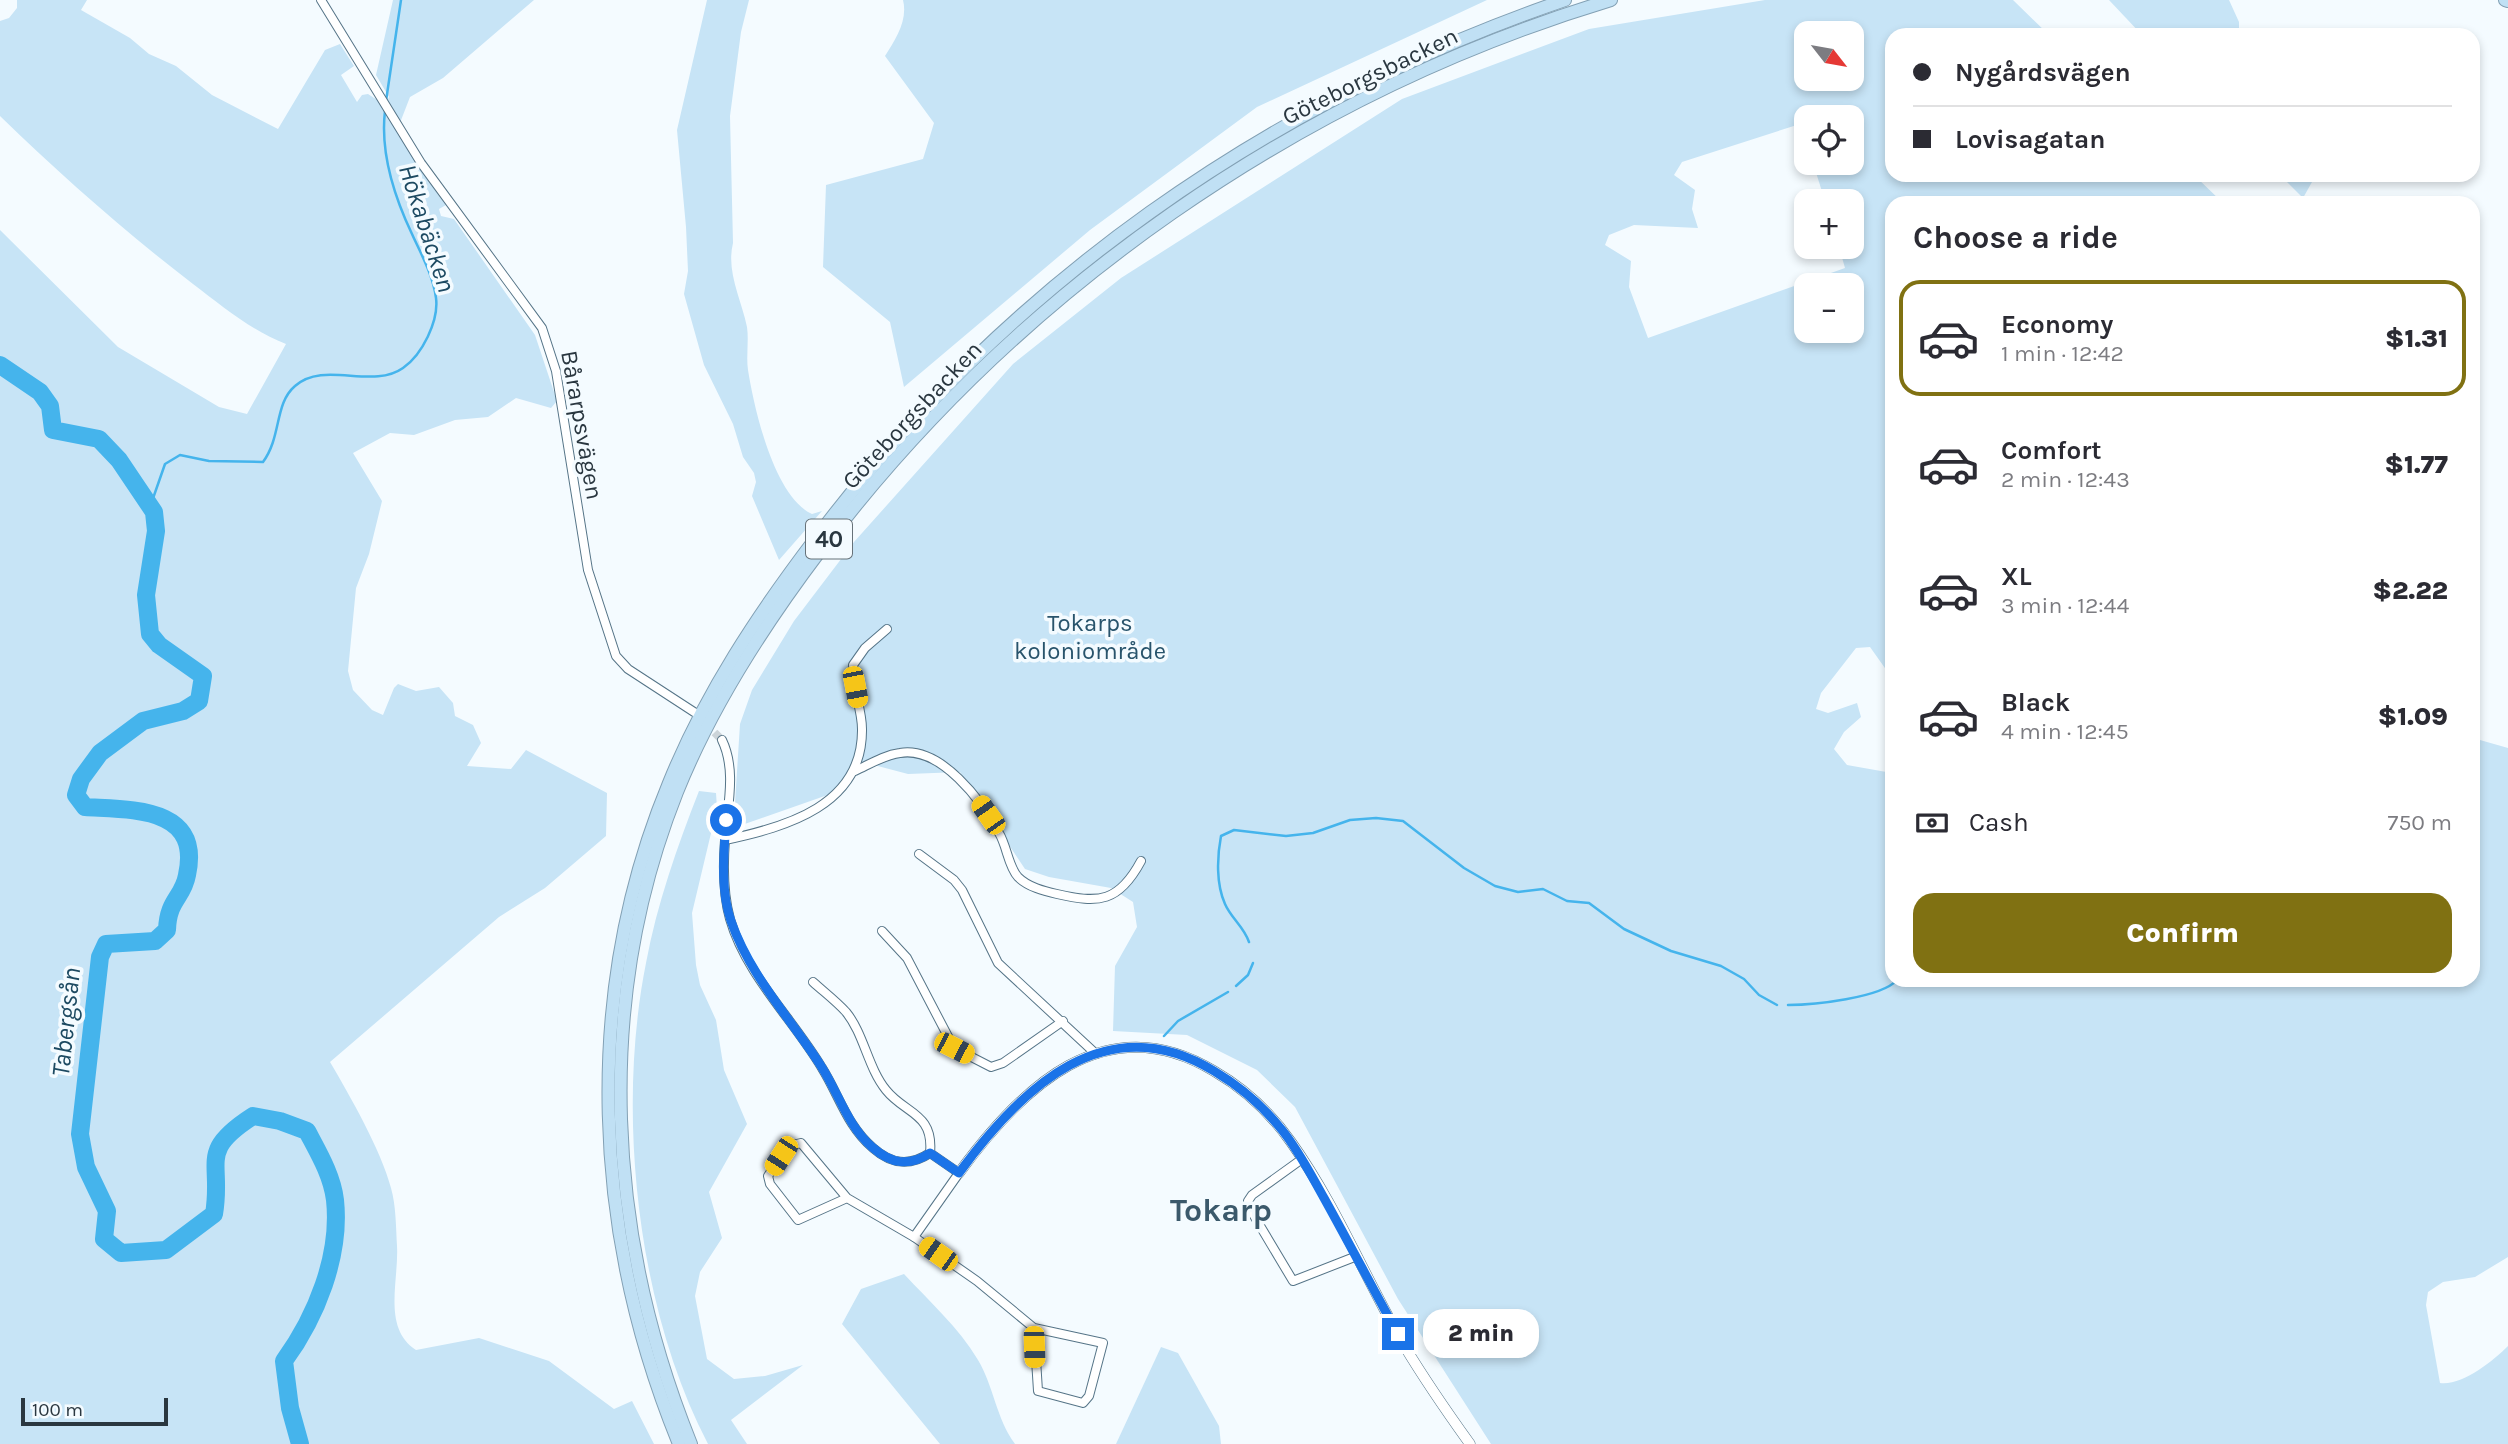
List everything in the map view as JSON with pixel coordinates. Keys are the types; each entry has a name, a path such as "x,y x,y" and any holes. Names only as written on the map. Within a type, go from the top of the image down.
{"highway":[{"name":"Göteborgsbacken","path":"679,1444 646,1354 622,1260 610,1167 610,1035 627,922 652,831 686,743 730,662 779,586 893,441 969,362 1116,236 1185,186 1335,97 1429,52 1565,0"},
{"name":"Göteborgsbacken","path":"691,1444 657,1352 627,1216 620,1127 623,1020 638,925 677,793 715,711 762,632 839,526 943,406 1000,352 1124,246 1266,151 1342,111 1498,37 1611,0"}],"street":[{"name":"Bårarpsvägen","path":"321,0 421,163 542,328 556,371 588,570 616,656 628,669 694,712"},
{"path":"725,839 749,835 817,809 839,793 855,771 862,726 853,665 865,648 887,629"},
{"path":"722,740 729,761 723,870 731,920 749,960 822,1068 847,1118 873,1147 893,1161 913,1162 930,1153"},
{"path":"855,771 885,757 910,752 951,771 973,793 988,815 1018,877 1048,892 1099,901 1113,895 1132,878 1141,861"},
{"path":"919,854 954,880 962,890 998,963 1096,1054"},
{"path":"882,931 907,958 954,1048 991,1067 1003,1063 1063,1021"},
{"path":"813,982 846,1013 887,1091 918,1115 927,1127 931,1141 930,1153"},
{"path":"914,1237 992,1129 1018,1101 1059,1071 1096,1054 1127,1046 1149,1046 1193,1059 1255,1100 1281,1129 1302,1159 1405,1347 1470,1444"},
{"path":"847,1198 798,1220 770,1184 768,1176 788,1146 802,1143 847,1198 914,1237 987,1289 1034,1328 1103,1343 1089,1396 1083,1403 1038,1391 1034,1328"},
{"path":"930,1153 959,1173"},
{"path":"1302,1159 1252,1195 1248,1201 1250,1209 1293,1282 1357,1256"}],"green space":[{"path":"17,0 87,0 81,10 130,38 149,54 176,66 212,95 278,129 325,50 340,44 354,66 341,75 357,102 362,95 368,94 385,105 389,97 376,75 393,0 534,0 443,78 410,97 398,128 421,171 446,205 439,209 441,216 454,219 535,335 557,401 551,408 516,398 488,417 455,420 414,435 390,433 353,453 382,501 369,554 356,588 348,671 353,690 372,710 383,715 398,684 416,691 439,687 453,703 455,716 473,725 481,743 467,766 511,769 526,750 607,793 606,836 545,888 499,917 330,1062 373,1140 391,1188 397,1246 394,1303 399,1329 406,1341 416,1350 479,1338 549,1361 614,1409 632,1401 654,1444 0,1444 0,230 118,347 219,407 247,414 286,344 238,317 168,264 94,203 0,116 0,21 9,18 17,8"},
{"path":"707,0 749,0 741,32 730,116 733,243 731,264 747,327 748,370 755,406 768,450 787,490 812,514 822,511 779,560 752,496 756,482 754,473 743,457 733,424 704,365 684,294 688,271 677,130"},
{"path":"903,0 1487,0 1257,107 1090,230 904,387 890,322 823,267 826,185 923,159 934,123 885,56 902,22"},
{"name":"Tokarps koloniområde","path":"1765,0 2013,0 2042,28 1885,28 1885,182 2201,182 2216,196 1885,196 1885,668 1870,647 1856,648 1821,693 1816,709 1828,713 1857,703 1861,717 1844,732 1834,749 1847,765 1885,772 1885,987 2480,987 2480,740 2508,748 2508,1257 2475,1277 2443,1282 2428,1292 2426,1305 2440,1383 2467,1377 2508,1346 2508,1444 1491,1444 1398,1299 1295,1107 1257,1070 1187,1035 1113,1031 1115,966 1137,927 1133,902 1111,888 1049,877 1025,869 960,772 908,774 855,760 839,791 739,826 735,803 740,724 752,690 794,621 854,542 1013,364 1121,278 1402,99 1589,29","holes":["1794,105 1864,105 1864,175 1817,175 1821,189 1864,189 1864,259 1842,259 1845,268 1831,273 1864,273 1864,343 1794,343 1794,286 1648,338 1629,287 1631,261 1605,245 1609,235 1634,225 1698,228 1692,209 1695,190 1674,175 1682,162 1794,126"]},
{"path":"2109,0 2229,0 2239,22 2239,28 2135,28"},
{"path":"2287,182 2312,182 2304,196"},
{"path":"699,791 716,793 717,808 692,913 696,965 700,985 716,1020 724,1070 747,1124 709,1192 722,1238 700,1272 695,1296 707,1359 734,1379 765,1376 803,1365 731,1420 747,1444 708,1444 684,1390 664,1333 649,1272 639,1209 634,1145 633,1082 637,1021 646,963 668,876"},
{"path":"904,1274 962,1337 978,1360 1003,1424 1015,1444 940,1444 842,1324 861,1289"},
{"path":"1161,1347 1178,1353 1219,1426 1221,1444 1116,1444"}],"waterway":[{"name":"Hökabäcken","path":"386,101 401,0"},
{"name":"Hökabäcken","path":"150,507 165,464 180,455 209,461 263,462 273,442 284,402 295,386 320,375 363,377 391,374 410,362 423,346 435,317 436,298 429,273 399,205 390,174 385,143 385,111"},
{"name":"Tabergsån","path":"0,365 40,392 50,406 53,430 99,439 119,460 154,512 156,531 146,595 150,634 159,645 203,676 199,701 183,711 143,721 100,753 81,779 76,795 85,807 122,809 159,816 173,824 184,836 189,852 185,883 170,912 167,930 155,941 106,944 100,957 80,1134 86,1167 107,1211 104,1239 121,1253 166,1250 214,1214 218,1149 236,1128 253,1116 280,1121 307,1131 331,1182 336,1221 324,1285 306,1325 284,1361 290,1408 300,1444"},
{"path":"1249,942 1222,896 1218,870 1221,836 1234,830 1286,836 1313,833 1350,820 1376,818 1403,821 1464,868 1495,886 1518,892 1543,889 1567,901 1589,903 1624,929 1671,951 1721,966 1744,979 1759,995 1777,1005"},
{"path":"1236,986 1248,975 1253,963"},
{"path":"1788,1005 1829,1002 1862,996 1887,987"},
{"path":"1164,1036 1178,1021 1228,992"}],"tunnel":[{"path":"706,724 722,740"}],"district":[{"name":"Tokarp","path":"1221,1210"}],"route":[{"path":"726,820 723,870 731,920 749,960 822,1068 847,1118 873,1147 893,1161 906,1163 930,1153 959,1173 1009,1110 1051,1075 1096,1054 1127,1046 1149,1046 1168,1050 1193,1059 1226,1078 1255,1100 1281,1129 1293,1144 1362,1264 1398,1334"}]}
